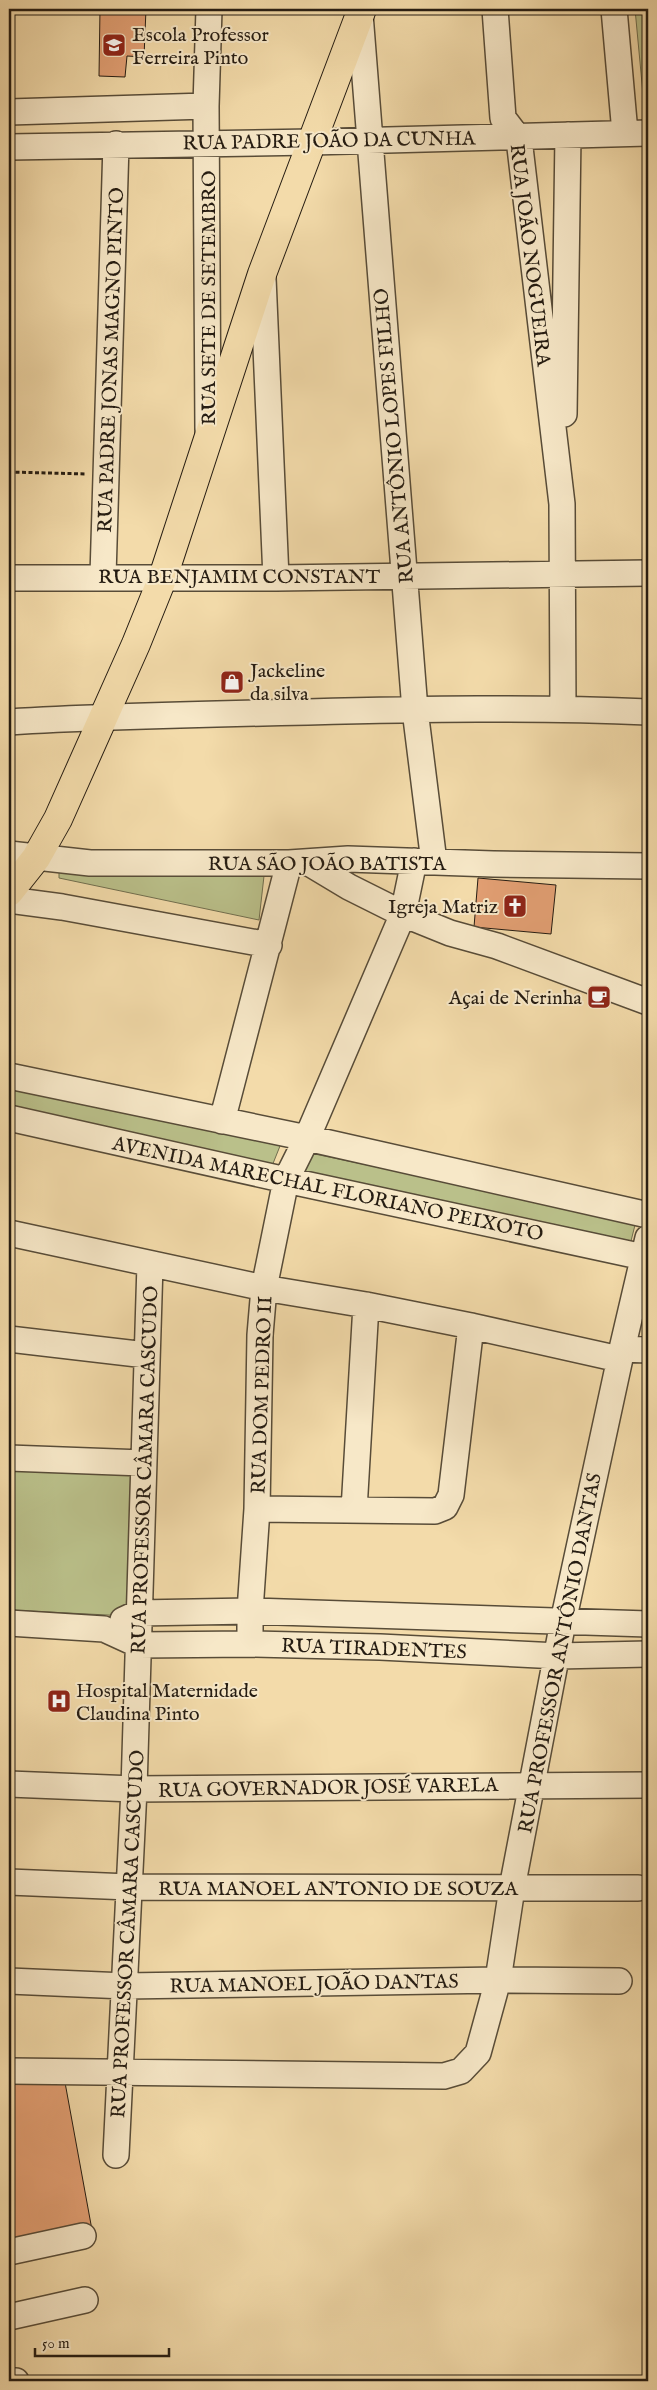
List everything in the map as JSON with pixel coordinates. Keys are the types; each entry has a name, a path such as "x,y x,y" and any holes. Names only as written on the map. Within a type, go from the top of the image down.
{"highway":[{"path":"9,892 36,858 58,820 106,716 163,577 262,274 360,10"}],"street":[{"name":"RUA SETE DE SETEMBRO","path":"208,437 206,106 209,9"},
{"name":"RUA JOÃO NOGUEIRA","path":"495,9 504,118 517,137 562,504"},
{"path":"614,9 637,133"},
{"name":"RUA ANTÔNIO LOPES FILHO","path":"360,10 405,574 424,862 402,914"},
{"name":"RUA PADRE JOÃO DA CUNHA","path":"9,112 206,106"},
{"name":"RUA PADRE JOÃO DA CUNHA","path":"9,146 312,142 637,133"},
{"name":"RUA JOÃO NOGUEIRA","path":"563,708 561,573 568,135"},
{"name":"RUA PADRE JONAS MAGNO PINTO","path":"103,576 116,144"},
{"path":"262,274 276,578"},
{"name":"RUA BENJAMIM CONSTANT","path":"9,578 103,576 276,578 405,574 648,573"},
{"path":"9,722 106,716 415,710 563,708 648,712"},
{"name":"RUA SÃO JOÃO BATISTA","path":"9,854 90,863 299,863 348,859 648,866"},
{"path":"222,1121 269,945 299,863 402,914 450,933 497,946 648,1002"},
{"path":"9,900 62,907 269,945"},
{"name":"RUA DOM PEDRO II","path":"250,1644 250,1611 257,1509 260,1335 264,1288 286,1180 307,1138 402,914"},
{"name":"AVENIDA MARECHAL FLORIANO PEIXOTO","path":"9,1076 307,1138 648,1215"},
{"name":"AVENIDA MARECHAL FLORIANO PEIXOTO","path":"9,1118 286,1180 647,1251"},
{"path":"9,1233 264,1288 366,1305 621,1354 648,1350"},
{"name":"RUA PROFESSOR ANTÔNIO DANTAS","path":"120,2074 444,2076 454,2074 474,2060 482,2044 498,1980 512,1888 563,1622 621,1354 647,1251"},
{"name":"RUA PROFESSOR CÂMARA CASCUDO","path":"116,2155 134,1789 150,1264"},
{"path":"354,1510 366,1305"},
{"path":"257,1509 435,1511 443,1509 451,1496 471,1326"},
{"path":"9,1339 146,1355"},
{"path":"9,1458 143,1463"},
{"name":"RUA TIRADENTES","path":"104,1629 138,1613 250,1611 648,1624"},
{"path":"379,1615 380,1647"},
{"name":"RUA TIRADENTES","path":"9,1623 104,1629 139,1646 250,1644 380,1647 558,1656 648,1654"},
{"name":"RUA GOVERNADOR JOSÉ VARELA","path":"9,1784 134,1789 532,1784 648,1785"},
{"name":"RUA MANOEL ANTONIO DE SOUZA","path":"9,1882 129,1888 638,1888"},
{"name":"RUA MANOEL JOÃO DANTAS","path":"9,1982 125,1986 498,1980 619,1981"},
{"path":"9,2071 120,2074"},
{"path":"9,2252 83,2236"},
{"path":"9,2317 85,2300"}],"path":[{"path":"9,472 106,474"}],"green space":[{"path":"635,9 648,9 648,105 644,105"},
{"path":"59,866 264,876 259,920 59,878"},
{"path":"9,1085 282,1141 270,1171 9,1112"},
{"path":"305,1152 636,1221 630,1245 297,1174"},
{"path":"9,1460 131,1462 127,1616 9,1610"}],"building":[{"path":"100,9 146,9 144,57 127,56 125,77 99,76"},
{"name":"Igreja Matriz","path":"478,878 556,885 551,934 474,927"},
{"path":"9,2075 64,2077 92,2230 9,2247"}],"place":[{"name":"Escola Professor Ferreira Pinto","path":"114,45"},
{"name":"Jackeline da silva","path":"232,682"},
{"name":"Igreja Matriz","path":"515,906"},
{"name":"Açai de Nerinha","path":"599,997"},
{"name":"Hospital Maternidade Claudina Pinto","path":"59,1701"}]}
